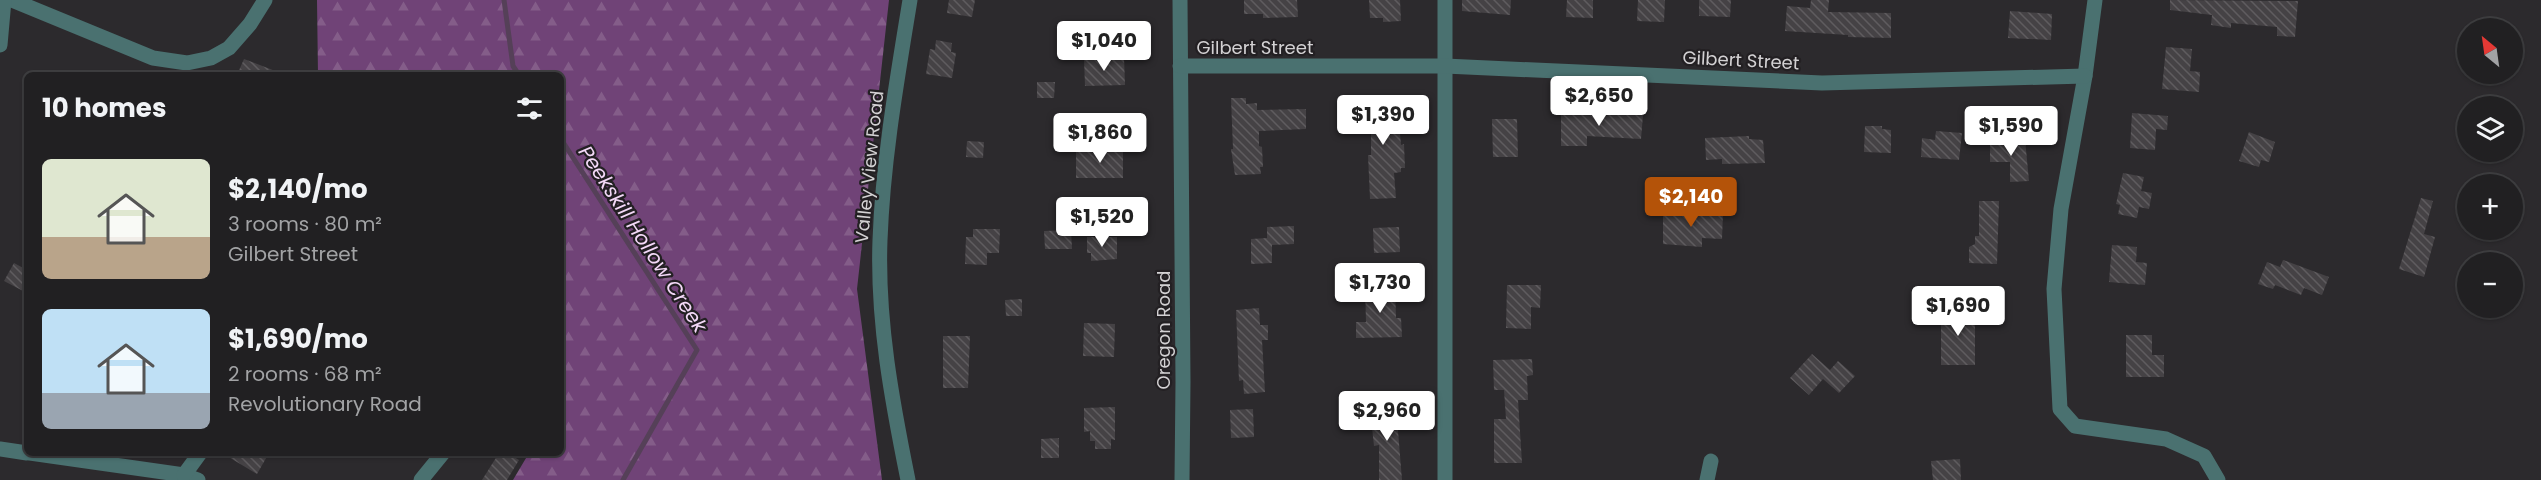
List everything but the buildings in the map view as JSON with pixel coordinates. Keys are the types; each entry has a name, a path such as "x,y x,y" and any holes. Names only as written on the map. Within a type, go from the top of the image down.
{"street":[{"path":"0,45 4,0"},
{"path":"12,0 153,58 187,63 211,58 229,48 250,24 265,0"},
{"name":"Valley View Road","path":"908,480 893,409 882,322 880,242 888,138 910,0"},
{"name":"Oregon Road","path":"1180,0 1182,480"},
{"path":"1445,0 1445,480"},
{"path":"2095,0 2085,76 2061,209 2054,289 2060,409 2074,426 2166,439 2185,447 2204,456 2218,480"},
{"name":"Gilbert Street","path":"1180,66 1445,66 1822,83 2085,76"},
{"path":"0,449 24,452"},
{"path":"48,456 191,478 199,456"},
{"path":"421,480 441,456"},
{"path":"1707,480 1712,461"}],"green space":[{"path":"317,0 889,0 857,289 882,480 513,480 527,456 564,456 564,72 318,72"}],"waterway":[{"name":"Peekskill Hollow Creek","path":"504,0 513,66 517,72"},
{"name":"Peekskill Hollow Creek","path":"564,144 697,350 623,480"}]}
